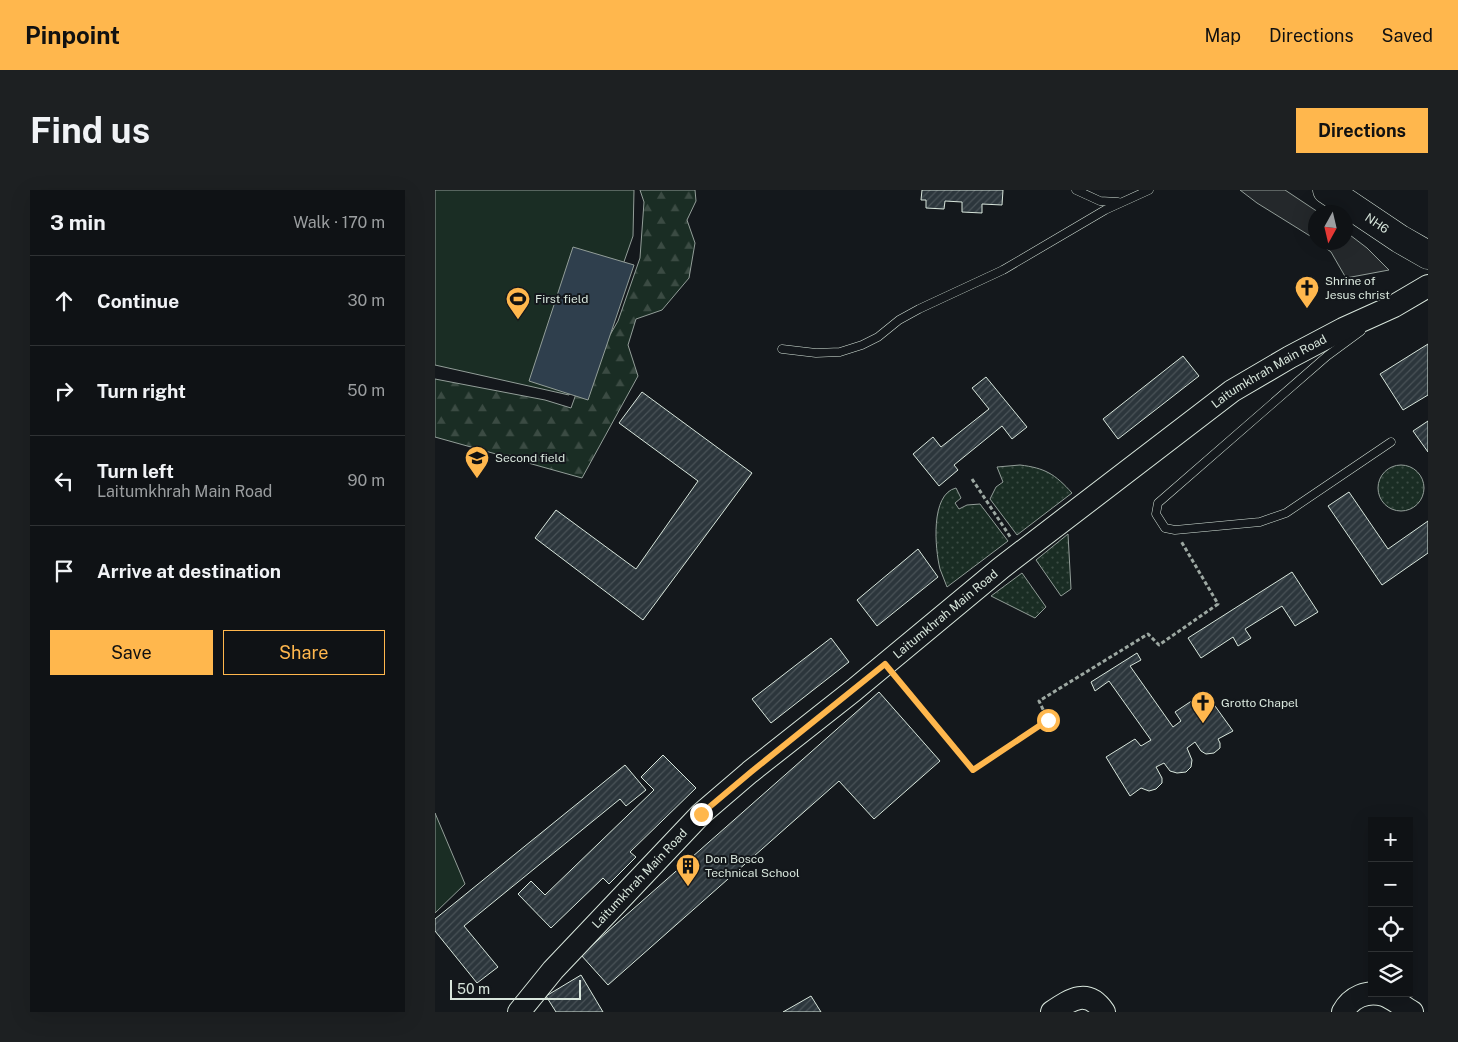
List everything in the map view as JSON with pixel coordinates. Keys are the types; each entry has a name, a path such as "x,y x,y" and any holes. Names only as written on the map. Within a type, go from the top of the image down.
{"highway":[{"name":"NH6","path":"1327,190 1399,239 1428,255"}],"street":[{"name":"Laitumkhrah Main Road","path":"519,1012 553,970 701,814 1021,553 1232,391 1290,357 1394,306 1428,286"},
{"path":"1343,1012 1348,1003 1363,993 1384,995 1412,1012"},
{"path":"1052,1012 1074,999 1084,997 1095,1002 1104,1012"},
{"path":"504,1012 511,1012"}],"lane":[{"path":"1076,190 1100,201 1115,203 1122,201"},
{"path":"782,349 840,352 863,345 878,337 899,320 919,308 1003,270 1105,210 1149,190"},
{"path":"1391,442 1286,512 1260,522 1175,530 1165,528 1156,514 1158,502 1327,356 1394,306"}],"path":[{"path":"972,479 1021,553"},
{"path":"885,664 973,770 1048,720 1039,701 1148,634 1159,645 1218,604 1175,530"}],"green space":[{"name":"First field","path":"435,190 634,190 633,236 619,276 569,395 435,365"},
{"path":"640,190 695,190 696,201 687,220 695,243 689,278 662,310 636,319 628,345 638,376 582,478 435,437 435,379 545,400 571,408 576,394 618,321 640,258 644,202"},
{"path":"1020,465 1049,473 1072,493 1017,535 990,499 996,487 1003,482 997,467"},
{"path":"1397,465 1405,465 1414,469 1420,475 1424,488 1420,501 1414,507 1405,511 1397,511 1388,507 1382,501 1378,492 1378,484 1382,475 1388,469"},
{"path":"956,488 961,498 955,503 959,509 967,505 980,504 1008,541 947,587 938,560 936,523 942,500 948,492"},
{"path":"1068,534 1071,589 1061,596 1036,560"},
{"path":"1022,573 1046,607 1035,618 991,596"},
{"path":"435,813 465,884 435,913"}],"shaded area":[{"path":"1240,190 1285,190 1308,205 1308,235 1257,203"},
{"path":"1353,237 1367,248 1389,270 1346,278 1328,250 1353,250"}],"water":[{"path":"573,247 634,265 588,400 529,381"}],"building":[{"path":"922,190 1003,190 1002,205 982,204 982,213 962,212 962,202 945,201 944,209 926,208 926,200 921,200"},
{"path":"1428,344 1428,395 1403,410 1380,374"},
{"path":"1183,356 1199,376 1118,439 1103,419"},
{"path":"986,377 1027,427 1012,439 1002,426 954,465 958,470 939,486 913,454 933,437 941,447 989,409 972,388"},
{"path":"642,392 752,473 643,620 535,538 556,510 636,569 698,481 619,423"},
{"path":"1428,421 1428,452 1413,431"},
{"path":"1349,492 1388,549 1428,521 1428,553 1382,585 1328,506"},
{"path":"918,549 938,577 877,626 857,600"},
{"path":"1292,572 1318,612 1295,626 1282,606 1245,629 1251,638 1238,646 1233,637 1201,658 1188,638"},
{"path":"831,638 849,662 771,723 752,699"},
{"name":"Grotto Chapel","path":"1137,653 1141,660 1130,666 1173,727 1181,721 1175,712 1205,692 1233,731 1218,739 1220,748 1214,753 1206,754 1201,751 1195,742 1187,748 1192,760 1191,767 1186,772 1177,773 1170,771 1164,763 1156,767 1162,778 1162,783 1156,789 1149,791 1141,788 1130,796 1106,757 1135,739 1141,746 1151,740 1109,681 1095,691 1091,682"},
{"name":"Don Bosco Technical School","path":"879,692 940,761 874,819 839,781 608,985 581,955"},
{"path":"663,755 696,788 630,852 636,857 609,884 603,878 551,928 518,894 531,881 545,895 654,790 641,777"},
{"path":"625,765 646,790 626,806 620,799 464,926 498,967 477,983 435,931 435,919"},
{"path":"581,975 603,1012 556,1012 546,996"},
{"path":"811,996 821,1012 783,1012"}],"place":[{"name":"Shrine of Jesus christ","path":"1307,309"},
{"name":"First field","path":"518,320"},
{"name":"Second field","path":"477,479"},
{"name":"Grotto Chapel","path":"1203,724"},
{"name":"Don Bosco Technical School","path":"688,887"}],"route":[{"path":"701,814 885,664 973,770 1048,720"}]}
